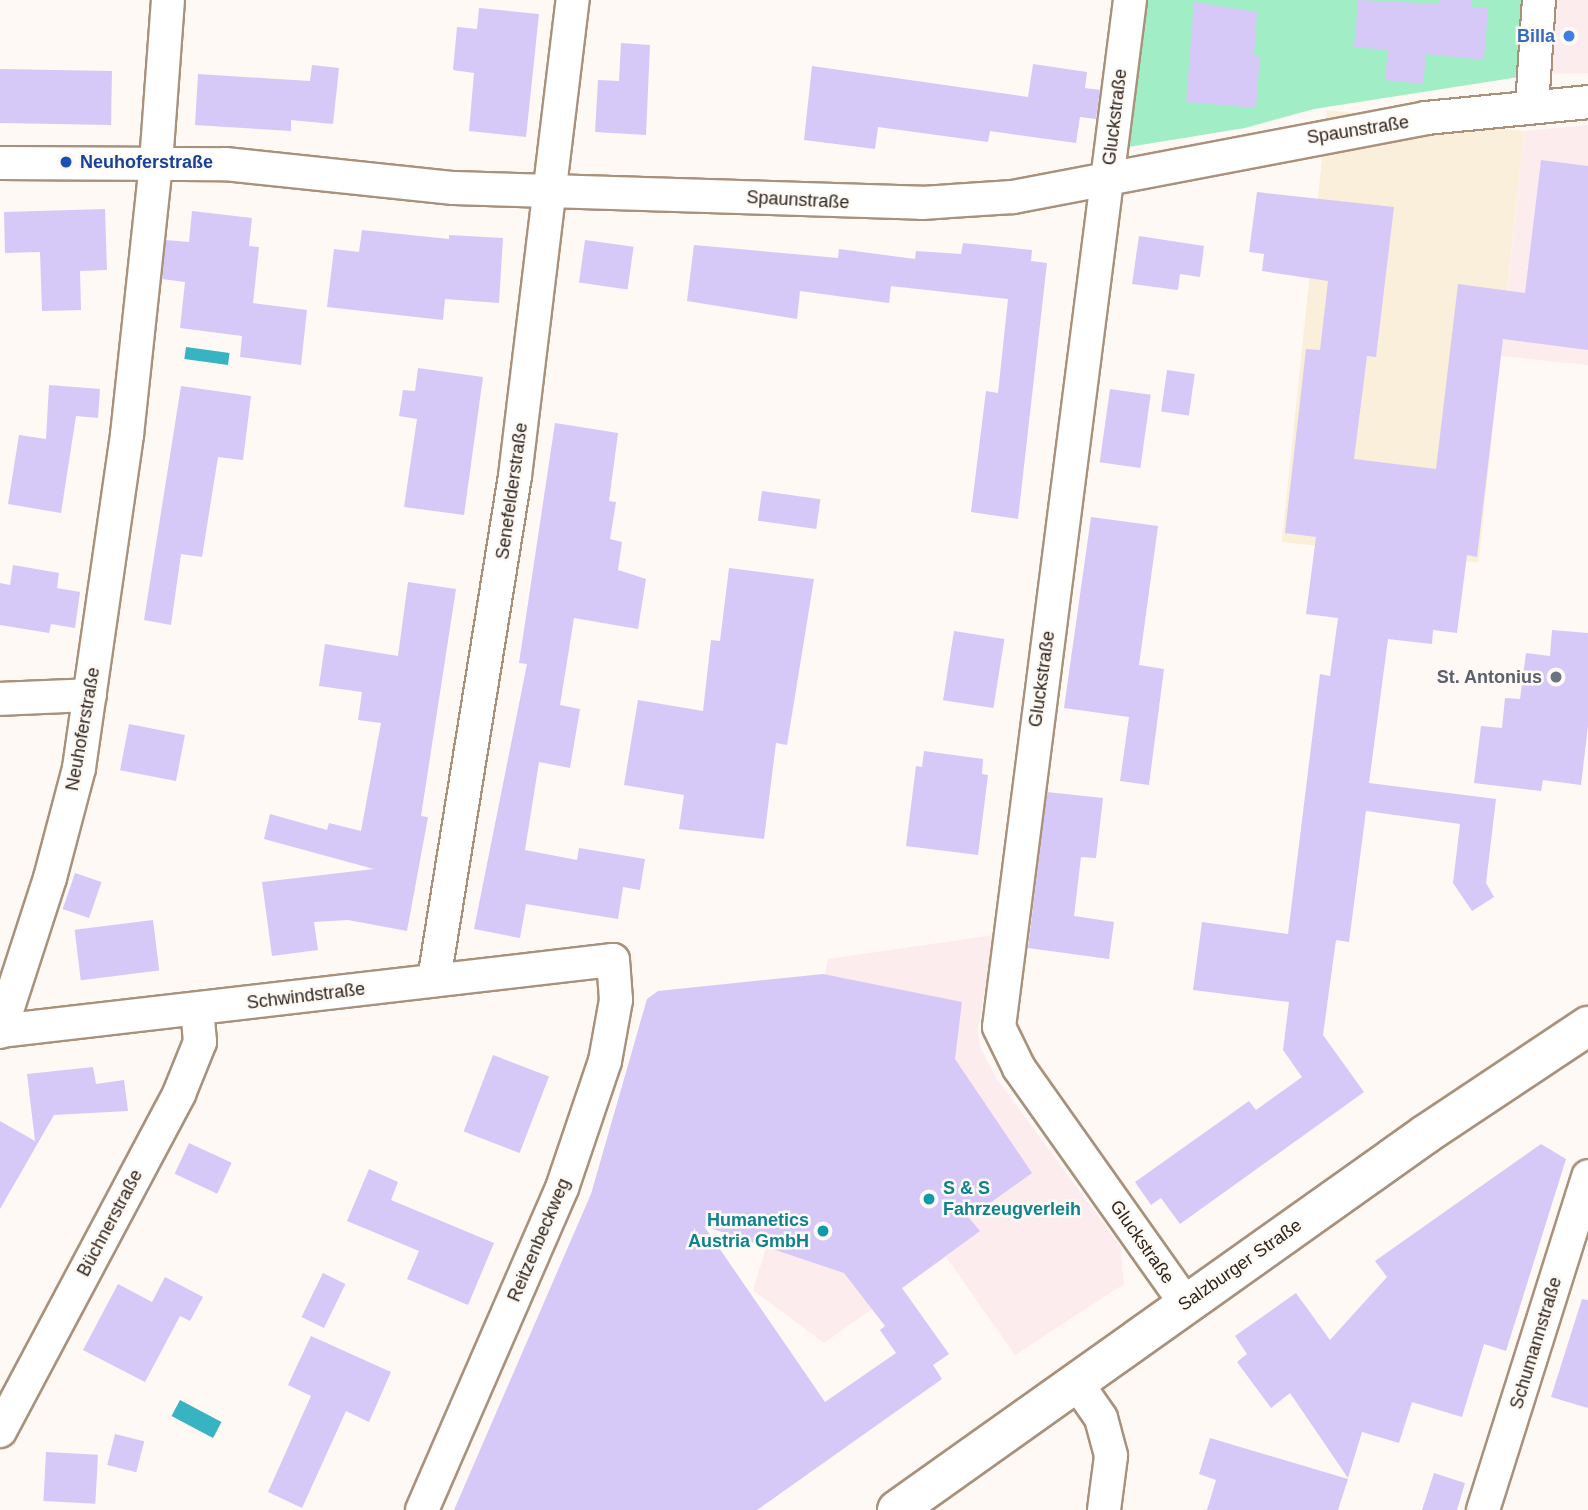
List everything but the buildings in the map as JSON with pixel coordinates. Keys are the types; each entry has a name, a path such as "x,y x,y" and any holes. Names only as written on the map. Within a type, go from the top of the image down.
{"main road":[{"name":"Salzburger Straße","path":"897,1510 1186,1304 1585,1033"}],"street":[{"name":"Neuhoferstraße","path":"0,1031 50,878 79,768 124,458 156,163 168,0"},
{"name":"Senefelderstraße","path":"434,981 486,672 552,191 573,0"},
{"name":"Gluckstraße","path":"1130,0 999,1027 1019,1068 1186,1304"},
{"path":"1532,107 1539,0"},
{"name":"Spaunstraße","path":"0,163 225,164 454,188 922,203 1013,197 1107,181 1317,136 1588,102"},
{"path":"0,699 90,695"},
{"name":"Schwindstraße","path":"0,1031 613,960"},
{"name":"Reitzenbeckweg","path":"422,1510 566,1175 605,1061 616,1000 613,960"},
{"name":"Büchnerstraße","path":"0,1431 179,1094 200,1042 197,1009"},
{"name":"Schumannstraße","path":"1483,1510 1588,1176"},
{"path":"1076,1382 1101,1418 1111,1456 1104,1510"}],"shaded area":[{"name":"Billa","path":"1554,0 1588,0 1588,73 1546,74"},
{"path":"1327,110 1524,131 1479,563 1282,542"},
{"path":"1588,125 1588,365 1501,356 1524,131"},
{"path":"994,935 978,1030 980,1047 997,1079 1120,1246 1124,1284 1015,1355 946,1257 824,1343 753,1290 775,1219 828,959"}],"green space":[{"path":"1142,0 1528,0 1519,77 1314,109 1245,128 1122,148"}],"water":[{"path":"186,347 230,353 228,365 184,359"},
{"path":"180,1400 221,1422 213,1438 172,1416"}],"place":[{"name":"Billa","path":"1569,36"},
{"name":"Neuhoferstraße","path":"66,162"},
{"name":"St. Antonius","path":"1556,677"},
{"name":"S & S Fahrzeugverleih","path":"929,1199"},
{"name":"Humanetics Austria GmbH","path":"823,1231"}]}
